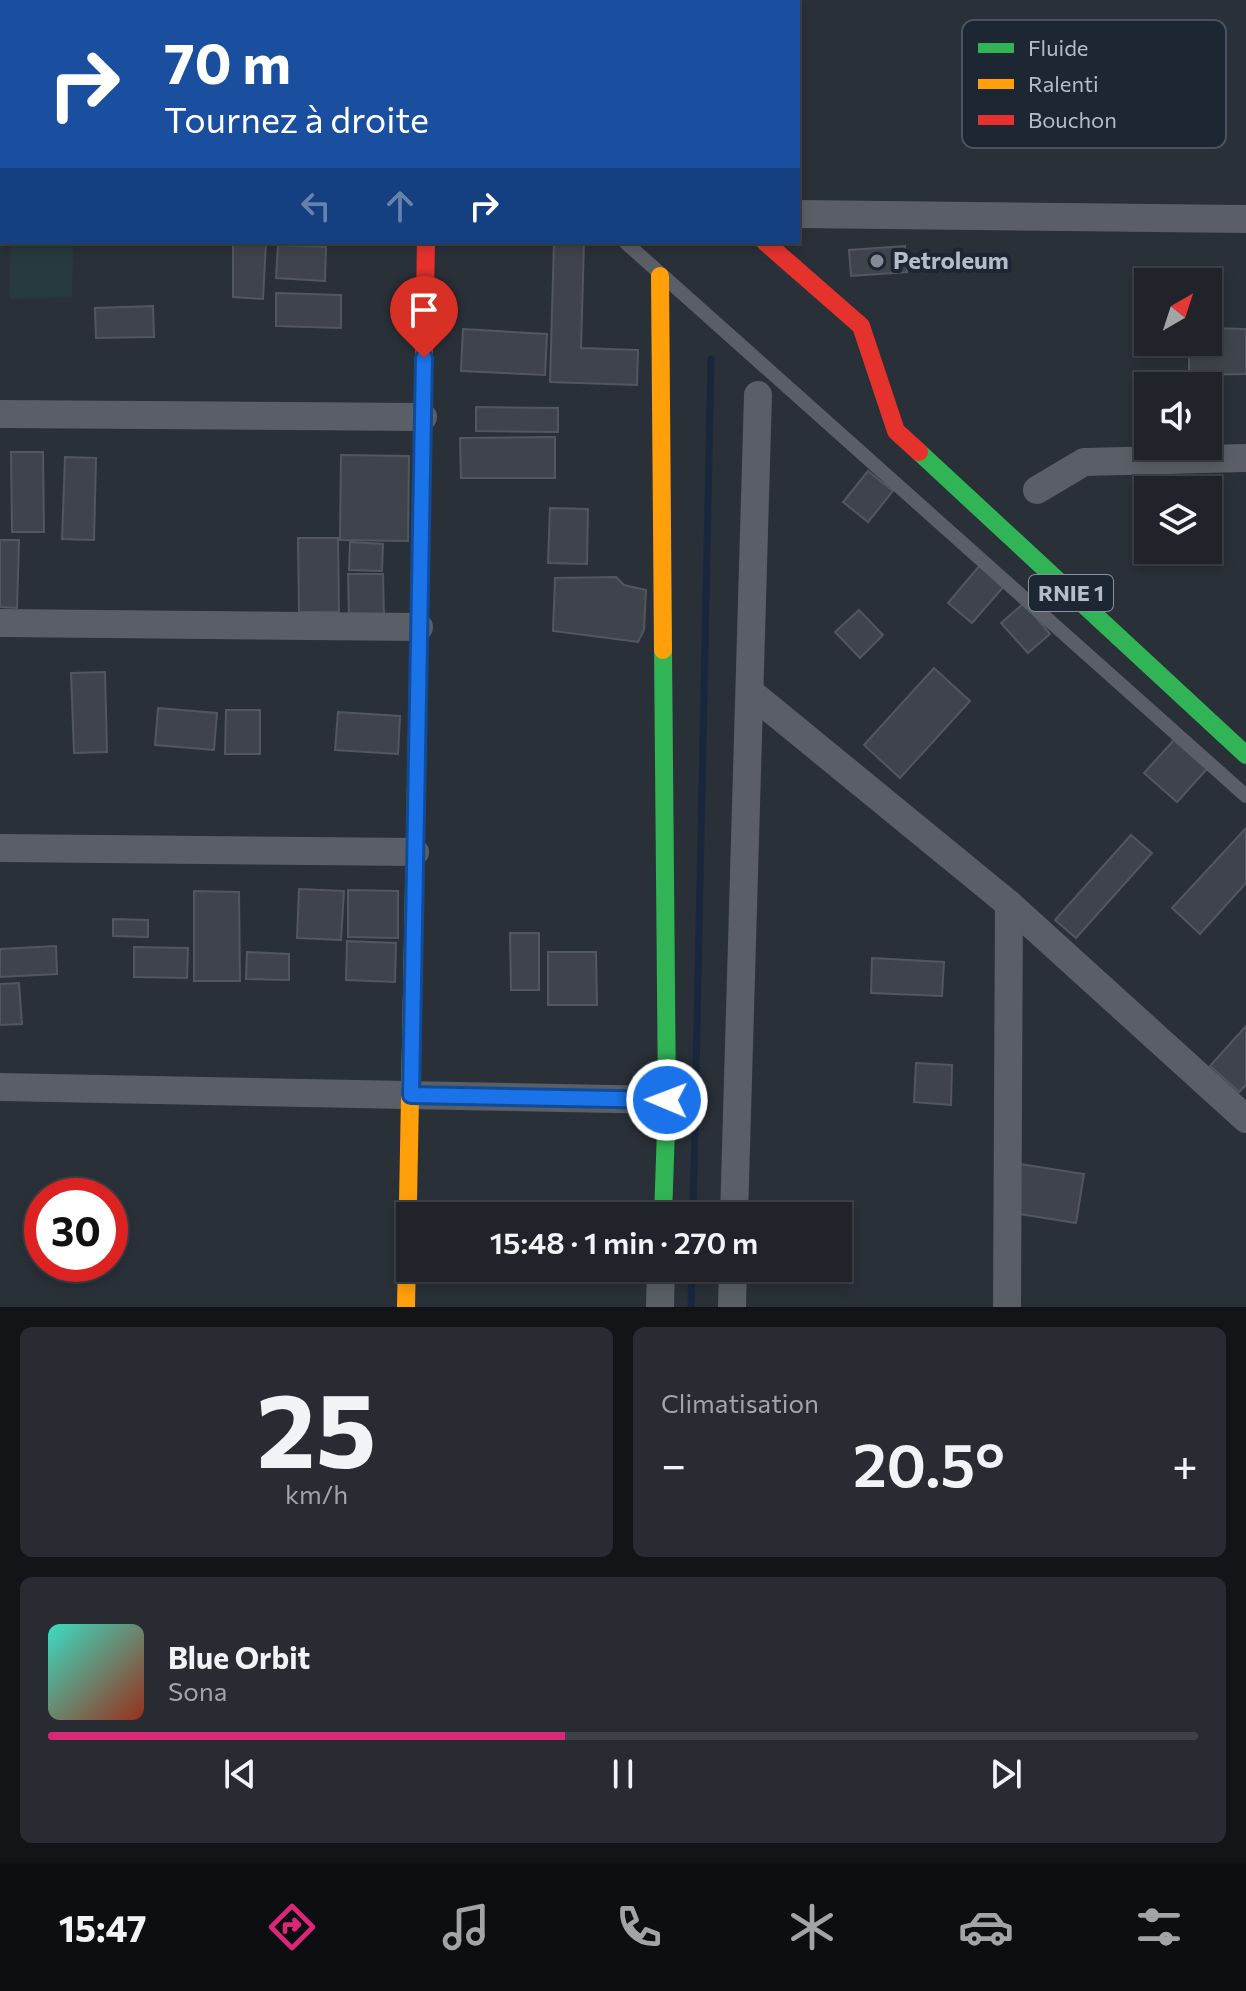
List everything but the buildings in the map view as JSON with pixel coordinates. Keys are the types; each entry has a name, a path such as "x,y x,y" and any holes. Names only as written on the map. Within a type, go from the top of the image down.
{"main road":[{"path":"406,1307 426,244"},
{"name":"RNIE 1","path":"767,244 861,326 896,431 1246,755"},
{"path":"660,276 667,1100 663,1202"}],"street":[{"path":"800,214 1246,219"},
{"path":"734,1202 758,395"},
{"path":"0,414 423,417"},
{"path":"1037,490 1084,462 1246,458"},
{"path":"0,623 419,627"},
{"path":"750,692 1009,904 1246,1119"},
{"path":"0,848 415,852"},
{"path":"1007,1307 1009,904"},
{"path":"0,1087 667,1100"},
{"path":"660,1307 661,1282"},
{"path":"732,1307 733,1282"}],"lane":[{"path":"627,244 1246,796"}],"green space":[{"path":"11,244 73,244 72,297 9,299"}],"waterway":[{"path":"693,1202 711,359"},
{"path":"691,1307 692,1282"}],"traffic: fast":[{"path":"919,452 1246,755"},
{"path":"663,650 667,1100 663,1202"}],"traffic: slow":[{"path":"660,276 663,650"},
{"path":"406,1307 418,678"}],"traffic: jam":[{"path":"418,678 426,244"},
{"path":"767,244 861,326 896,431 919,452"}],"place":[{"name":"Petroleum","path":"877,261"}],"route":[{"path":"424,358 411,1095 667,1100"}]}
